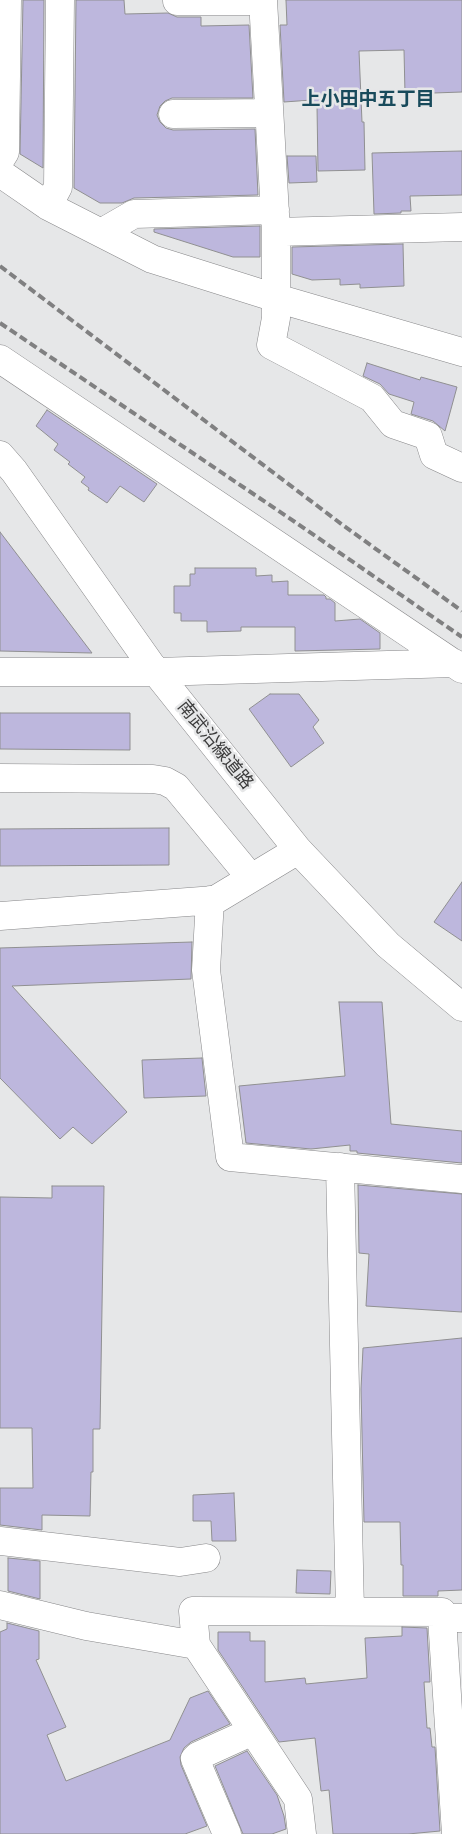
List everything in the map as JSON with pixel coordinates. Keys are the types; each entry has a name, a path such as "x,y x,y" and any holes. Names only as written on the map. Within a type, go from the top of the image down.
{"street":[{"path":"0,160 5,152 7,0"},
{"path":"48,206 58,187 60,0"},
{"path":"177,1 263,1 275,221 276,318 272,345 372,398 393,424 428,436 434,455 462,468"},
{"path":"173,114 269,112"},
{"path":"0,173 48,206 152,259 276,298 462,352"},
{"path":"101,233 134,214 462,227"},
{"path":"0,359 458,666"},
{"name":"南武沿線道路","path":"0,455 14,471 156,672 298,850 388,945 462,1008"},
{"path":"0,672 156,672 458,666"},
{"path":"0,778 154,779 165,781 176,787 251,878"},
{"path":"0,916 215,900 298,850"},
{"path":"210,900 206,970 230,1157 462,1179"},
{"path":"340,1167 350,1611"},
{"path":"0,1541 180,1562 206,1558"},
{"path":"0,1605 86,1626 196,1645"},
{"path":"302,1834 298,1799 196,1645 193,1611 442,1612 452,1618 456,1834"},
{"path":"227,1834 195,1759 253,1731"}],"building":[{"path":"23,0 44,0 43,168 20,154"},
{"path":"76,0 124,0 125,14 168,13 177,17 201,17 201,26 249,25 253,98 172,98 160,106 157,115 160,122 166,128 173,130 255,129 258,195 134,198 122,203 100,203 74,188"},
{"path":"286,0 462,0 462,92 405,94 404,50 359,51 365,170 318,171 317,106 312,106 312,100 284,102 280,25 287,25"},
{"path":"462,151 462,195 410,196 411,211 374,214 372,153"},
{"path":"287,156 316,156 317,182 289,183"},
{"path":"260,226 260,257 233,257 154,232 154,229"},
{"path":"403,244 404,286 360,288 360,284 340,285 340,279 312,280 292,274 292,247"},
{"path":"367,363 420,380 421,377 457,387 445,431 433,421 411,414 414,402 389,394 380,384 363,376"},
{"path":"47,410 157,484 144,502 120,486 107,503 88,490 89,488 81,482 85,477 54,450 58,444 36,426"},
{"path":"0,532 92,653 0,651"},
{"path":"195,568 256,568 256,576 272,575 272,582 288,581 288,595 324,595 326,599 330,599 335,603 335,621 360,619 380,633 380,649 295,651 295,627 241,627 241,631 207,632 207,621 181,621 181,613 174,613 174,586 190,586 190,574 195,574"},
{"path":"270,694 299,694 319,720 313,727 324,743 291,767 249,709"},
{"path":"0,713 130,713 130,750 0,749"},
{"path":"169,828 169,865 0,866 0,829"},
{"path":"462,882 462,941 434,922"},
{"path":"192,942 191,979 12,986 127,1112 92,1144 73,1127 60,1139 0,1078 0,948"},
{"path":"339,1002 382,1002 391,1124 462,1131 462,1163 357,1153 357,1151 350,1151 350,1145 311,1149 246,1143 239,1086 345,1076"},
{"path":"202,1058 206,1096 144,1098 142,1060"},
{"path":"358,1185 462,1194 462,1312 366,1306 369,1254 359,1253"},
{"path":"52,1186 104,1186 100,1429 93,1429 90,1516 42,1515 42,1530 0,1525 0,1488 33,1488 32,1428 0,1428 0,1197 52,1198"},
{"path":"462,1338 462,1590 438,1591 438,1596 403,1596 400,1522 364,1522 361,1389 363,1348"},
{"path":"234,1493 236,1541 212,1541 211,1521 193,1521 193,1495"},
{"path":"8,1558 40,1561 40,1599 8,1591"},
{"path":"297,1570 331,1571 330,1594 296,1593"},
{"path":"7,1623 39,1631 39,1659 36,1660 66,1727 47,1735 66,1781 170,1740 190,1698 208,1691 230,1724 191,1742 184,1748 180,1757 181,1765 207,1826 185,1834 0,1834 0,1632 7,1629"},
{"path":"402,1627 427,1628 430,1682 424,1682 427,1728 430,1728 432,1747 435,1747 440,1831 408,1834 333,1834 329,1790 321,1791 315,1738 279,1742 218,1650 218,1632 250,1632 250,1641 265,1641 265,1682 305,1678 306,1684 367,1678 365,1638 402,1636"},
{"path":"247,1751 277,1795 286,1829 272,1834 243,1834 215,1766"}],"railway":[{"path":"0,266 344,526 462,611"},
{"path":"0,323 462,637"}],"district":[{"name":"上小田中五丁目","path":"368,100"}]}
